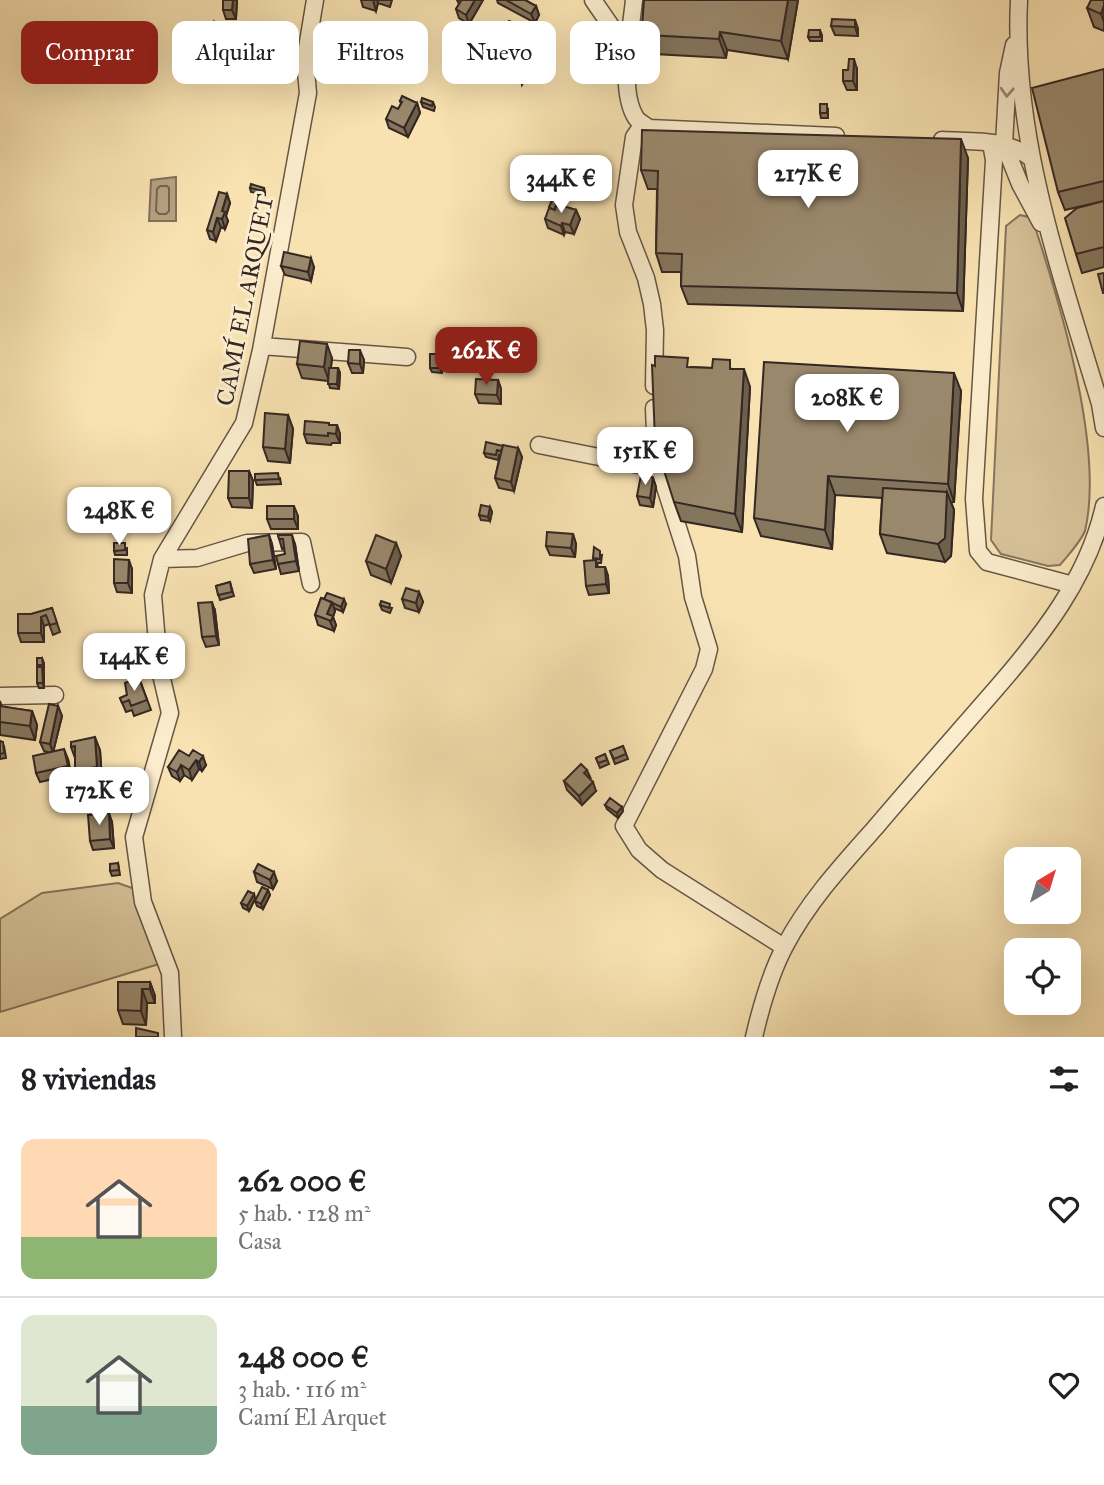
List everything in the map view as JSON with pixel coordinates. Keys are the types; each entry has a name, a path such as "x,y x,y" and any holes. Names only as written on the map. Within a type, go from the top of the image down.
{"street":[{"name":"CAMÍ EL ARQUET","path":"173,1037 170,973 143,902 134,837 170,713 159,666 153,594 162,559 244,423 262,346 308,93 305,60 314,0"},
{"path":"593,0 608,21"},
{"path":"632,21 634,0"},
{"path":"1018,0 1017,25 1023,100 1031,158 1052,243 1100,404 1104,428"},
{"path":"1017,25 994,160 974,499 978,551 987,562 1073,585"},
{"path":"629,84 629,101 637,120 649,128 858,137"},
{"path":"643,124 634,137 624,205 628,232 646,278 652,304 655,330 656,459 687,556 693,597 709,649 704,669 624,826 639,850 662,870 784,947"},
{"path":"928,140 998,144 1020,149 1031,158"},
{"path":"998,144 1052,243"},
{"path":"262,346 407,357"},
{"path":"539,445 659,469"},
{"path":"754,1037 784,947 806,911 835,873 1015,667 1051,621 1073,585 1098,532 1104,506"},
{"path":"162,559 197,558 247,542 302,542 310,584"},
{"path":"0,696 55,695"}],"shaded area":[{"path":"1020,215 1029,217 1036,230 1068,339 1085,422 1089,498 1085,531 1060,565 1048,566 1001,554 991,540 1006,226"},
{"path":"118,883 135,889 159,964 0,1012 0,919 42,893"}],"water":[{"path":"176,177 176,221 149,221 151,180"}],"building":[{"path":"223,0 233,0 232,10 223,10"},
{"path":"460,0 475,0 466,15 456,9"},
{"path":"506,0 525,0 536,6 531,14"},
{"path":"644,0 788,0 781,41 720,32 719,39 660,36 660,21 642,21"},
{"path":"1091,0 1104,0 1101,14 1087,8"},
{"path":"832,19 855,20 855,27 831,26"},
{"path":"809,30 820,30 820,37 808,37"},
{"path":"849,59 854,59 853,81 843,81 843,70 848,70"},
{"path":"1104,69 1104,181 1058,192 1032,88"},
{"path":"402,96 417,103 404,128 386,119 392,106 398,109"},
{"path":"422,98 433,102 432,106 421,102"},
{"path":"820,104 827,104 827,113 820,113"},
{"path":"642,130 961,139 957,293 681,286 682,254 656,253 658,171 641,170"},
{"path":"251,184 264,188 263,191 250,188"},
{"path":"219,192 227,194 222,211 225,212 222,219 217,218 213,232 207,230"},
{"path":"553,198 558,201 554,210 549,207"},
{"path":"1104,201 1104,247 1076,254 1065,218 1077,208"},
{"path":"557,204 576,210 570,225 562,223 561,226 545,219 549,208 555,210"},
{"path":"284,252 311,258 308,272 281,266"},
{"path":"1104,273 1104,293 1103,293 1098,274"},
{"path":"300,341 327,344 324,367 297,364"},
{"path":"349,350 360,350 360,364 348,363"},
{"path":"430,354 441,354 440,368 430,368"},
{"path":"655,356 688,358 687,367 712,368 713,359 730,360 730,369 744,369 735,514 674,502 655,440 652,365 655,366"},
{"path":"764,362 954,373 948,484 828,476 825,530 754,518"},
{"path":"329,368 338,368 337,384 328,384"},
{"path":"476,379 498,380 497,395 475,394"},
{"path":"265,413 288,415 285,449 263,447"},
{"path":"305,421 337,425 336,434 304,434"},
{"path":"486,442 503,446 501,451 497,450 496,455 484,453"},
{"path":"503,445 518,448 511,482 495,478"},
{"path":"229,471 249,471 249,498 228,498"},
{"path":"278,473 279,479 255,480 255,474"},
{"path":"641,475 653,478 650,498 637,496"},
{"path":"883,488 947,492 945,538 938,544 880,534"},
{"path":"144,499 144,521 119,521 119,500"},
{"path":"481,505 490,507 488,517 479,515"},
{"path":"267,506 294,506 294,519 267,519"},
{"path":"547,532 573,534 571,548 546,546"},
{"path":"269,535 273,560 250,564 248,539"},
{"path":"278,535 292,535 296,561 278,564 276,556 285,554 283,539 279,539"},
{"path":"376,535 396,543 386,569 366,561"},
{"path":"114,543 125,543 125,550 114,551"},
{"path":"594,547 600,551 600,559 593,558"},
{"path":"114,559 129,560 128,583 114,583"},
{"path":"596,560 596,567 605,567 606,584 586,586 584,561"},
{"path":"230,582 232,592 218,595 216,586"},
{"path":"406,588 419,592 416,603 402,599"},
{"path":"327,593 344,599 341,607 324,599"},
{"path":"321,598 332,602 327,614 333,616 331,621 315,615"},
{"path":"381,601 390,604 389,608 380,605"},
{"path":"212,602 216,636 202,637 198,603"},
{"path":"52,608 57,623 50,625 46,615 41,617 41,633 18,633 18,614 31,614"},
{"path":"135,639 139,656 125,659 122,642"},
{"path":"37,658 42,658 43,665 37,665"},
{"path":"37,667 42,667 43,683 37,683"},
{"path":"139,678 147,700 131,706 129,700 122,703 120,698 127,695 125,683"},
{"path":"49,704 58,706 50,744 40,742"},
{"path":"0,706 32,711 30,726 0,722"},
{"path":"95,737 97,767 75,771 75,746 71,747 71,742"},
{"path":"0,741 3,742 4,753 0,754"},
{"path":"623,746 626,754 614,759 610,751"},
{"path":"64,749 68,766 36,773 33,756"},
{"path":"179,750 189,756 193,750 203,756 199,762 196,760 189,770 181,765 177,772 168,767"},
{"path":"605,754 607,760 598,763 596,758"},
{"path":"581,764 587,770 584,773 593,782 579,796 564,781"},
{"path":"119,779 120,791 110,791 109,780"},
{"path":"610,798 622,807 617,813 605,805"},
{"path":"109,813 110,839 90,841 88,815"},
{"path":"118,863 119,870 110,871 110,864"},
{"path":"258,864 274,872 270,880 254,872"},
{"path":"262,887 268,890 261,904 255,901"},
{"path":"248,891 254,894 247,906 241,903"},
{"path":"118,982 150,982 150,989 142,989 141,1011 118,1010"},
{"path":"136,1028 158,1033 158,1037 136,1037"}]}
